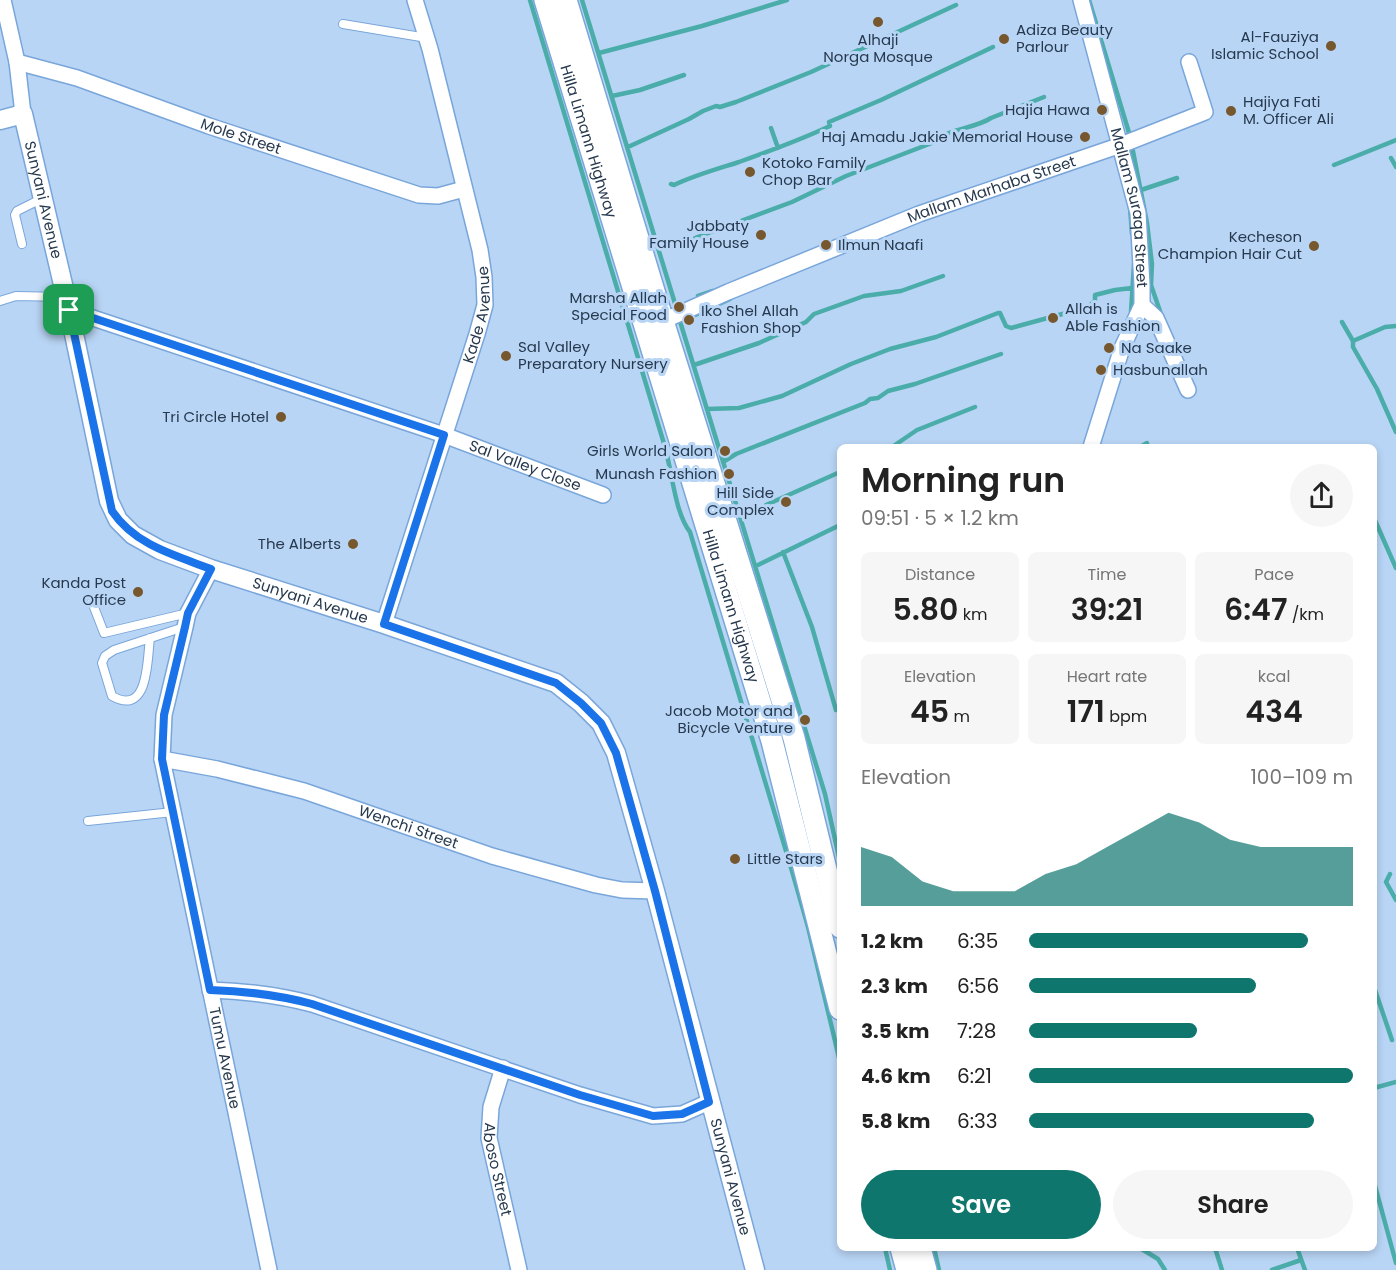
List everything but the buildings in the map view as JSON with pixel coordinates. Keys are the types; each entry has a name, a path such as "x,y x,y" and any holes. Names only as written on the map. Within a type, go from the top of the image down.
{"main road":[{"name":"Hilla Limann Highway","path":"545,0 772,741 837,997"},
{"name":"Hilla Limann Highway","path":"566,0 663,321 794,738 835,883 837,901"},
{"path":"902,1251 907,1270"},
{"path":"921,1251 926,1270"}],"street":[{"name":"Sunyani Avenue","path":"3,0 4,25 17,62 22,114 68,304 112,511 134,535 160,550 556,683 601,723 616,753 655,891 755,1270"},
{"name":"Kade Avenue","path":"384,624 477,334 484,304 484,277 480,250 427,38 415,0"},
{"name":"Mallam Suraqa Street","path":"1081,0 1138,213 1141,248 1142,305 1122,348 1092,444"},
{"name":"Mole Street","path":"17,62 77,78 209,126 419,195 438,196 464,189"},
{"name":"Mallam Marhaba Street","path":"663,321 919,214 1121,145 1205,112 1189,62"},
{"path":"0,120 22,114"},
{"name":"Sal Valley Close","path":"68,304 444,435 603,495"},
{"path":"1142,305 1156,318 1188,390"},
{"name":"Tumu Avenue","path":"211,569 187,620 164,715 162,759 269,1270"},
{"name":"Wenchi Street","path":"162,759 217,769 304,791 492,856 596,885 622,890 655,891"},
{"path":"210,990 244,991 281,996 312,1004 580,1095 653,1116 682,1114 709,1102"},
{"name":"Aboso Street","path":"503,1068 491,1107 489,1138 519,1270"}],"lane":[{"path":"343,24 427,38"},
{"path":"22,244 15,220 17,211 43,198"},
{"path":"0,301 16,296 68,304"},
{"path":"92,602 104,633 187,620"},
{"path":"150,638 144,686 135,699 120,701 112,696 102,663 105,656 114,650 150,638 187,620"},
{"path":"88,821 173,812"}],"waterway":[{"path":"530,0 665,447 677,503 690,532 792,871 808,927 837,1049"},
{"path":"582,0 677,310"},
{"path":"599,53 702,26 787,0"},
{"path":"1089,0 1130,136 1147,223 1152,264 1151,285 1162,317"},
{"path":"628,147 703,111 736,102 811,72 956,5"},
{"path":"671,184 674,185 762,154 807,136 830,126 829,122 993,47"},
{"path":"612,96 640,90 684,75"},
{"path":"695,238 792,202 846,176 937,141 948,133 984,122 1044,97"},
{"path":"771,128 778,148"},
{"path":"1334,165 1396,140"},
{"path":"1391,158 1396,167"},
{"path":"1141,190 1177,178"},
{"path":"1130,207 1132,234"},
{"path":"1131,312 1134,264"},
{"path":"694,365 759,343 806,322 814,314 864,296 901,291 943,276"},
{"path":"707,409 739,408 782,396 851,364 890,349 936,337 998,313 1006,326 1011,328 1088,307 1095,301 1095,295 1132,288"},
{"path":"698,296 713,291"},
{"path":"680,322 730,299"},
{"path":"679,318 825,794 837,848"},
{"path":"1342,322 1353,341 1353,347 1377,389 1396,432"},
{"path":"1136,331 1156,323"},
{"path":"1353,341 1385,327 1396,326"},
{"path":"723,462 736,454 865,403 870,399 878,398 888,391 1001,354"},
{"path":"896,444 917,430 975,407"},
{"path":"766,505 837,473"},
{"path":"1377,525 1396,568"},
{"path":"756,566 837,526"},
{"path":"783,552 812,627 837,710"},
{"path":"1390,874 1386,882 1396,900"},
{"path":"1377,996 1392,1040"},
{"path":"1377,1087 1396,1082"},
{"path":"1377,1193 1396,1263"},
{"path":"886,1251 890,1270"},
{"path":"935,1251 939,1270"},
{"path":"1145,1251 1158,1259 1165,1270"},
{"path":"1216,1251 1222,1270"},
{"path":"1298,1251 1305,1270"},
{"path":"1272,1270 1301,1260"}],"place":[{"name":"Alhaji Norga Mosque","path":"878,22"},
{"name":"Adiza Beauty Parlour","path":"1004,39"},
{"name":"Al-Fauziya Islamic School","path":"1331,46"},
{"name":"Hajia Hawa","path":"1102,110"},
{"name":"Hajiya Fati M. Officer Ali","path":"1231,111"},
{"name":"Haj Amadu Jakie Memorial House","path":"1085,137"},
{"name":"Kotoko Family Chop Bar","path":"750,172"},
{"name":"Jabbaty Family House","path":"761,235"},
{"name":"Ilmun Naafi","path":"826,245"},
{"name":"Kecheson Champion Hair Cut","path":"1314,246"},
{"name":"Marsha Allah Special Food","path":"679,307"},
{"name":"Allah is Able Fashion","path":"1053,318"},
{"name":"Iko Shel Allah Fashion Shop","path":"689,320"},
{"name":"Na Saake","path":"1109,348"},
{"name":"Sal Valley Preparatory Nursery","path":"506,356"},
{"name":"Hasbunallah","path":"1101,370"},
{"name":"Tri Circle Hotel","path":"281,417"},
{"name":"Girls World Salon","path":"725,451"},
{"name":"Munash Fashion","path":"729,474"},
{"name":"Hill Side Complex","path":"786,502"},
{"name":"The Alberts","path":"353,544"},
{"name":"Kanda Post Office","path":"138,592"},
{"name":"Jacob Motor and Bicycle Venture","path":"805,720"},
{"name":"Little Stars","path":"735,859"}],"route":[{"path":"69,310 444,435 384,624 556,683 601,723 616,753 655,891 709,1102 682,1114 653,1116 580,1095 312,1004 281,996 244,991 210,990 161,745 164,715 188,613 211,569 160,550 134,535 112,511 69,310"}]}
